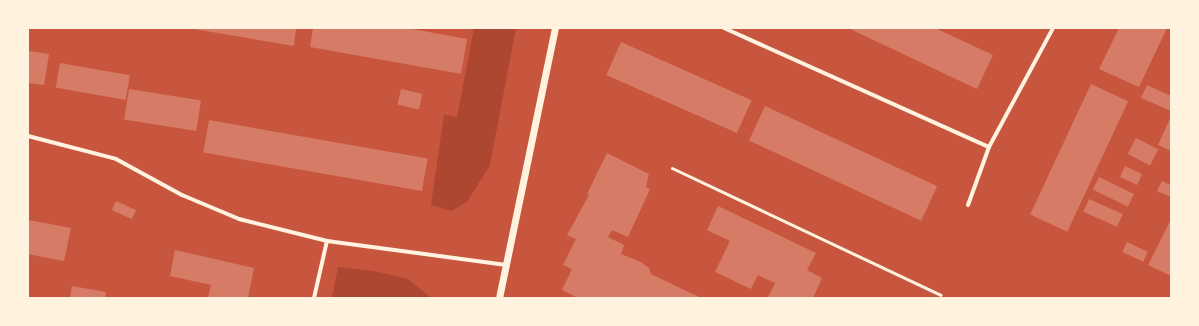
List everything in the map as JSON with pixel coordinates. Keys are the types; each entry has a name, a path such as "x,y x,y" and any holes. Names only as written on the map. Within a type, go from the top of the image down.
{"street":[{"path":"500,298 555,28"},
{"path":"724,28 989,147"},
{"path":"968,205 989,147 1052,28"},
{"path":"28,136 116,159 182,195 239,219 327,241 506,265"},
{"path":"314,298 327,241"}],"lane":[{"path":"672,168 941,295"}],"shaded area":[{"path":"474,28 516,28 490,165 467,202 451,211 431,205 444,115 457,117"},
{"path":"338,267 374,271 408,279 431,298 332,298"}],"building":[{"path":"188,28 296,28 294,46"},
{"path":"313,28 407,28 467,39 461,74 310,47"},
{"path":"848,28 935,28 993,55 977,89"},
{"path":"1119,28 1167,28 1139,87 1099,69"},
{"path":"621,42 752,100 737,133 606,75"},
{"path":"28,51 49,54 44,85 28,83"},
{"path":"60,63 130,75 126,100 56,88"},
{"path":"1091,84 1128,101 1067,232 1030,215"},
{"path":"1147,85 1171,96 1171,111 1141,98"},
{"path":"129,89 201,100 196,131 124,120"},
{"path":"401,89 422,94 419,110 397,105"},
{"path":"765,106 937,186 921,221 749,140"},
{"path":"1171,116 1171,151 1158,145"},
{"path":"209,120 428,159 422,191 203,152"},
{"path":"1136,138 1158,149 1150,165 1128,154"},
{"path":"607,153 649,174 646,187 650,189 628,237 612,230 608,237 624,245 621,254 641,262 649,268 651,274 701,298 578,298 562,290 572,269 563,265 576,239 567,235 589,195 587,194"},
{"path":"1125,166 1142,174 1137,185 1120,177"},
{"path":"1099,177 1134,194 1128,207 1093,190"},
{"path":"1162,181 1171,185 1171,197 1157,191"},
{"path":"1089,199 1123,214 1117,227 1083,212"},
{"path":"116,201 136,210 132,219 112,210"},
{"path":"718,206 816,253 807,270 822,278 813,298 770,298 768,297 775,283 758,275 751,289 715,272 730,241 707,230"},
{"path":"1171,219 1171,276 1148,265"},
{"path":"28,220 71,228 64,261 28,254"},
{"path":"1127,242 1148,252 1143,262 1122,252"},
{"path":"175,250 254,268 248,298 208,298 211,285 170,276"},
{"path":"72,286 106,292 105,298 70,298"}]}
